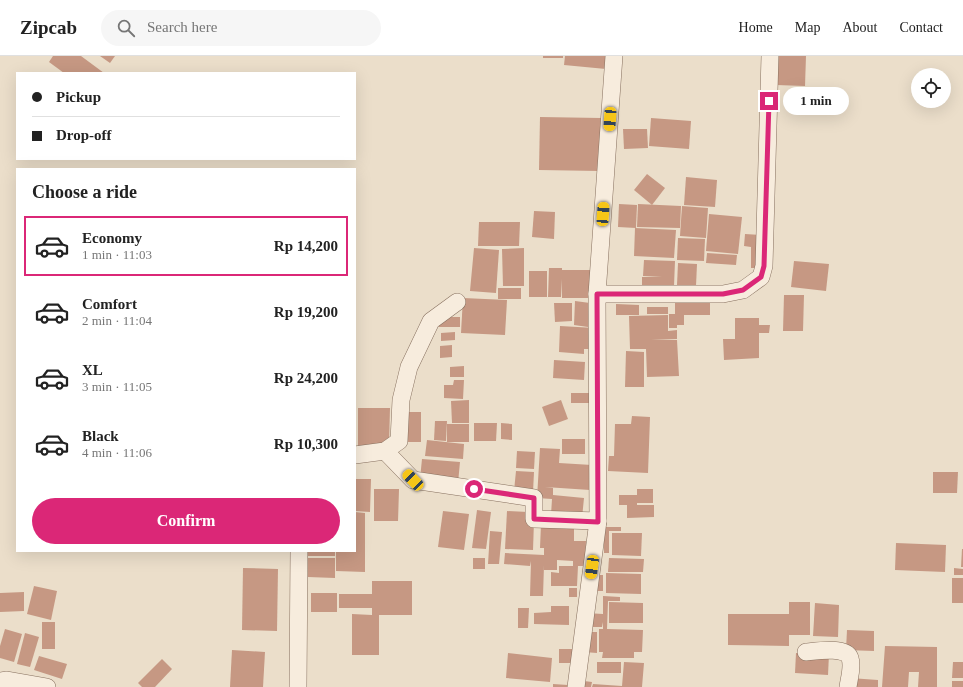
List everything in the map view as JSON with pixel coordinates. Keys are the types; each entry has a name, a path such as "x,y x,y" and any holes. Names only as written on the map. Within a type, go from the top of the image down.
{"street":[{"path":"576,687 598,522 597,294 614,56"},
{"path":"597,294 723,294 743,290 761,277 764,266 770,56"},
{"path":"356,455 385,451 400,441 401,400 409,367 431,321 457,302"},
{"path":"385,451 413,480 534,498 534,519 598,522"},
{"path":"298,687 299,552"},
{"path":"806,652 839,650 846,653 850,658 851,666 848,687"},
{"path":"0,681 7,680 47,687"}],"building":[{"path":"53,56 81,56 103,72 63,72 49,62"},
{"path":"100,56 115,56 110,63"},
{"path":"543,56 563,56 563,58 543,58"},
{"path":"565,56 607,56 606,69 564,65"},
{"path":"777,56 806,56 805,86 776,85"},
{"path":"540,117 601,118 600,171 539,170"},
{"path":"651,118 691,121 689,149 649,146"},
{"path":"623,129 647,129 648,148 624,149"},
{"path":"647,174 665,188 652,205 634,190"},
{"path":"686,177 717,180 715,207 684,205"},
{"path":"619,204 637,205 636,228 618,227"},
{"path":"638,204 681,206 680,228 637,227"},
{"path":"682,206 708,208 706,238 680,236"},
{"path":"534,211 555,212 554,239 532,237"},
{"path":"709,214 742,217 738,254 706,251"},
{"path":"479,222 520,222 519,246 478,246"},
{"path":"635,228 676,230 674,258 634,256"},
{"path":"745,234 761,235 759,268 751,268 751,247 744,246"},
{"path":"678,238 705,239 704,261 677,260"},
{"path":"474,248 499,250 496,293 470,291"},
{"path":"524,248 524,286 503,286 502,249"},
{"path":"707,253 737,255 736,265 706,263"},
{"path":"644,260 675,261 674,286 642,286 642,277 662,277 643,276"},
{"path":"794,261 829,264 826,291 791,287"},
{"path":"678,263 697,264 696,286 677,285"},
{"path":"549,268 562,268 562,270 594,270 595,298 562,298 562,279 561,297 548,297"},
{"path":"529,271 547,271 547,297 529,297"},
{"path":"498,288 521,288 521,299 498,299"},
{"path":"784,295 804,295 803,331 783,331"},
{"path":"463,298 507,300 505,335 461,333"},
{"path":"675,298 710,298 710,315 684,315 684,325 677,325 677,328 669,328 669,314 675,314"},
{"path":"575,301 590,303 588,327 574,325"},
{"path":"554,303 572,303 572,321 555,322"},
{"path":"616,304 639,305 639,315 616,315"},
{"path":"647,307 668,307 668,314 647,314"},
{"path":"668,315 668,331 677,330 677,339 651,340 677,340 679,376 647,377 646,349 630,349 629,316"},
{"path":"439,317 460,317 460,327 439,327"},
{"path":"735,318 759,318 759,325 770,325 769,333 759,333 759,358 724,360 723,339 735,339"},
{"path":"560,326 595,328 594,349 584,349 584,354 559,352"},
{"path":"455,332 455,340 441,341 441,333"},
{"path":"452,345 452,357 440,358 440,346"},
{"path":"626,351 644,352 644,387 625,387"},
{"path":"554,360 585,362 584,380 553,378"},
{"path":"464,366 464,377 450,377 450,367"},
{"path":"454,380 464,380 463,399 444,398 444,385 453,385"},
{"path":"571,393 595,393 595,403 571,403"},
{"path":"469,400 469,423 452,423 451,401"},
{"path":"561,400 568,419 549,426 542,407"},
{"path":"358,408 390,408 389,446 358,446"},
{"path":"406,412 421,412 421,442 406,442"},
{"path":"632,416 650,417 648,473 608,471 609,456 614,456 615,424 631,424"},
{"path":"435,421 447,421 446,441 434,440"},
{"path":"474,423 497,423 496,441 474,441"},
{"path":"501,423 512,424 512,440 501,439"},
{"path":"447,424 469,424 469,442 447,442"},
{"path":"562,439 585,439 585,454 562,454"},
{"path":"427,440 464,444 463,459 425,456"},
{"path":"540,448 560,449 559,463 592,465 590,490 545,487 553,488 553,495 584,498 582,518 551,515 552,499 537,498"},
{"path":"517,451 535,452 534,469 516,468"},
{"path":"422,459 460,462 458,483 420,479"},
{"path":"516,471 534,472 533,492 514,491"},
{"path":"933,472 958,472 957,493 933,493"},
{"path":"356,479 371,479 370,512 356,511"},
{"path":"374,489 399,489 398,521 374,521"},
{"path":"637,489 653,489 653,503 637,503 637,505 654,505 654,517 627,518 627,505 619,505 619,495 637,495"},
{"path":"477,510 491,512 486,549 472,548"},
{"path":"443,511 469,514 464,550 438,547"},
{"path":"507,511 528,512 534,521 533,550 505,549"},
{"path":"356,512 365,513 365,572 336,571 336,552 356,552"},
{"path":"541,524 574,525 574,541 586,541 585,566 578,566 577,586 551,586 551,572 559,573 559,566 573,566 573,561 557,560 557,570 544,570 544,565 543,596 530,596 531,561 530,566 504,564 505,553 544,555 544,548 540,548"},
{"path":"604,527 621,527 621,531 609,531 609,553 604,553"},
{"path":"490,531 502,532 499,564 488,564"},
{"path":"612,533 642,533 641,556 612,555"},
{"path":"896,543 946,545 945,572 895,570"},
{"path":"962,549 963,567 961,567"},
{"path":"308,552 335,552 335,556 308,556"},
{"path":"308,558 335,558 335,578 308,577"},
{"path":"473,558 485,558 485,569 473,569"},
{"path":"609,558 644,559 643,572 608,572"},
{"path":"243,568 278,569 277,631 242,630"},
{"path":"954,568 963,569 963,575 954,575"},
{"path":"606,573 641,574 641,594 606,593"},
{"path":"592,575 603,575 603,591 592,591"},
{"path":"952,578 963,578 963,603 952,603"},
{"path":"372,581 412,581 412,615 379,615 379,655 352,655 352,614 372,615 372,608 339,608 339,594 372,594"},
{"path":"34,586 57,591 51,620 27,614"},
{"path":"569,588 577,588 577,597 569,597"},
{"path":"24,592 24,611 0,612 0,593"},
{"path":"311,593 337,593 337,612 311,612"},
{"path":"603,596 620,597 620,601 608,601 607,629 643,630 642,652 634,652 634,658 602,658 603,652 599,652 599,629 603,629 603,622 602,627 586,627 586,613 603,614"},
{"path":"609,602 643,603 643,623 609,623"},
{"path":"789,602 810,602 810,635 789,635 789,646 728,645 728,614 789,614"},
{"path":"815,603 839,605 838,637 813,636"},
{"path":"551,606 569,606 569,625 534,624 534,613 551,612"},
{"path":"518,608 529,608 528,628 518,628"},
{"path":"42,622 55,622 55,649 42,649"},
{"path":"5,629 22,634 14,662 0,658 0,646"},
{"path":"847,630 874,631 874,651 846,650"},
{"path":"584,632 597,632 597,653 584,652"},
{"path":"25,633 39,637 30,667 17,664"},
{"path":"885,646 937,647 937,687 918,687 919,672 909,672 908,687 882,687"},
{"path":"559,649 574,649 574,663 559,663"},
{"path":"232,650 265,652 263,687 230,687"},
{"path":"508,653 552,658 550,682 506,678"},
{"path":"796,653 829,654 828,675 795,673"},
{"path":"39,656 67,664 62,679 34,670"},
{"path":"162,659 172,669 155,687 142,687 138,683"},
{"path":"597,662 621,662 621,673 597,673"},
{"path":"624,662 644,663 642,687 592,687 593,684 622,686"},
{"path":"953,662 963,662 963,678 952,678"},
{"path":"850,678 878,680 878,687 850,687"},
{"path":"584,681 592,682 591,687 584,687"},
{"path":"952,681 963,681 963,687 952,687"},
{"path":"553,684 568,685 568,687 553,687"}],"route":[{"path":"474,489 534,498 534,519 598,522 597,294 723,294 743,290 761,277 764,266 769,101"}]}
